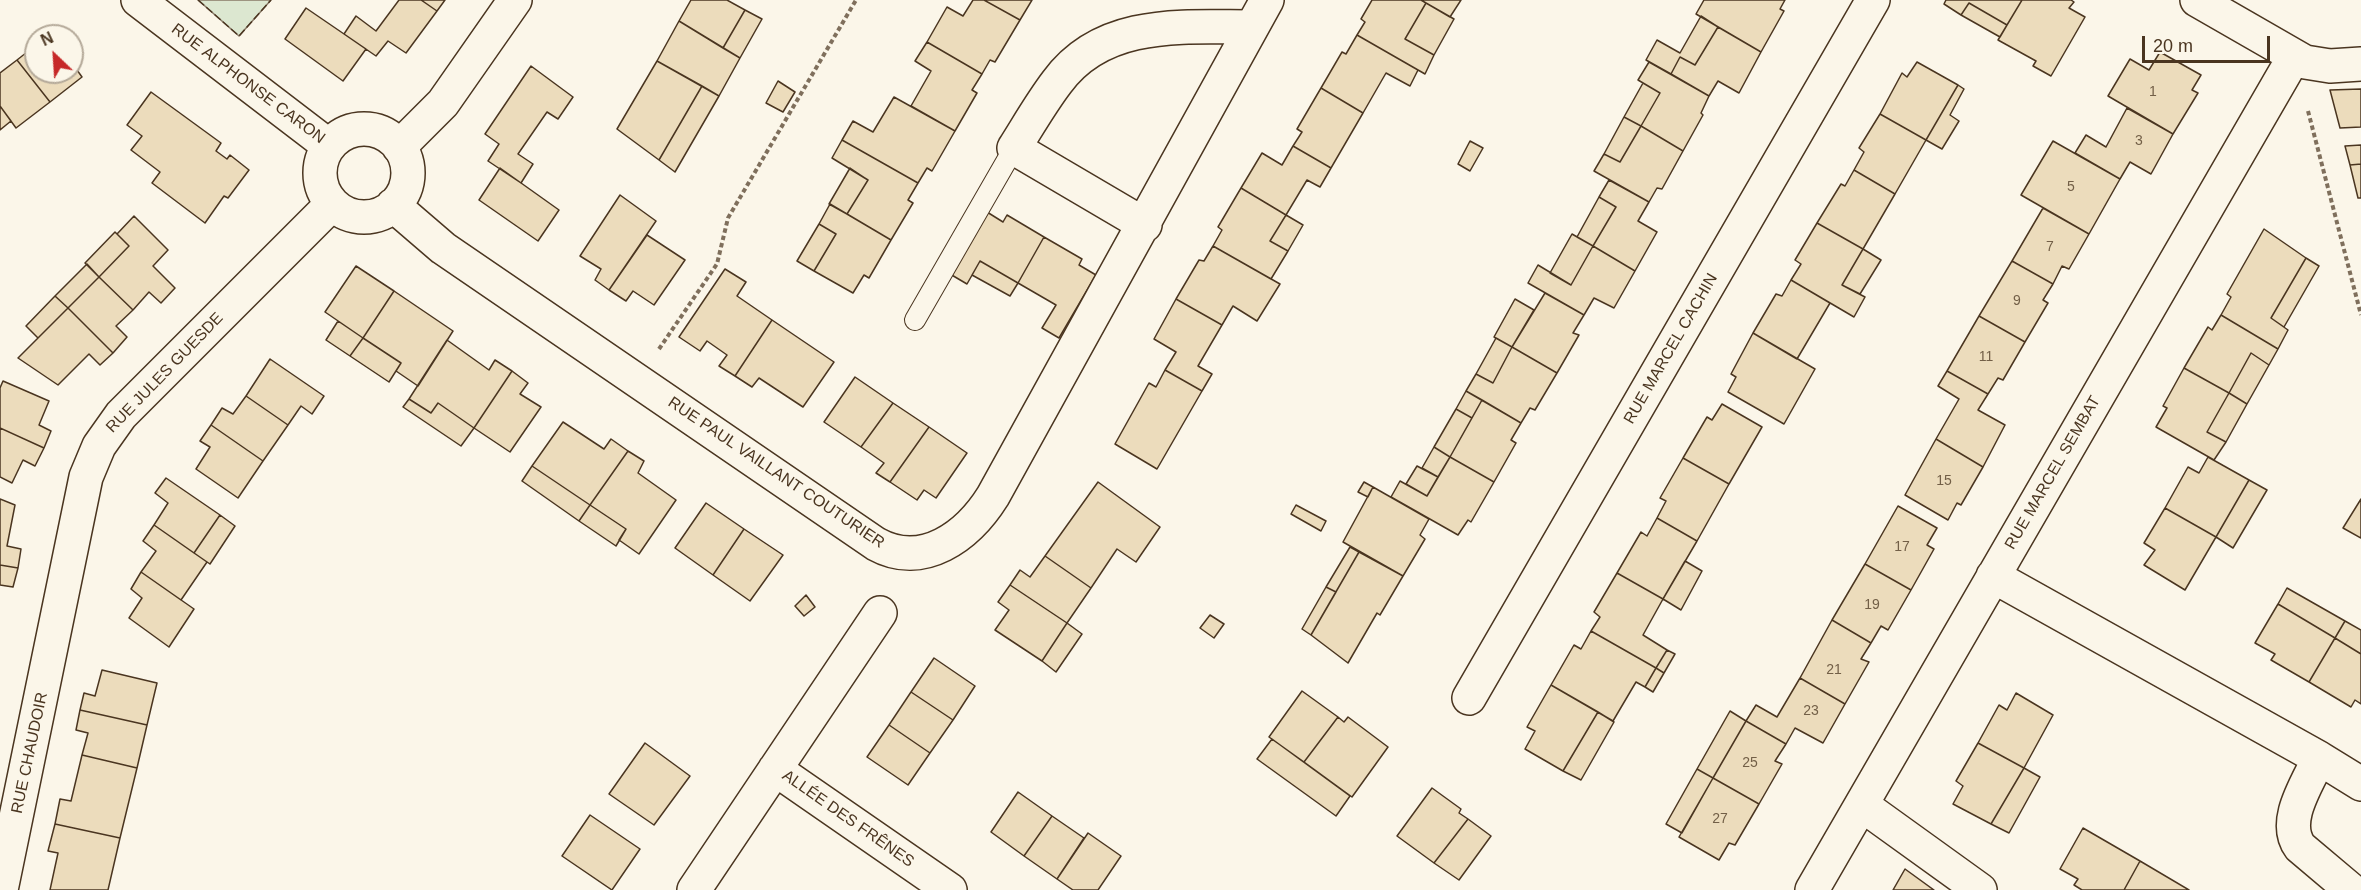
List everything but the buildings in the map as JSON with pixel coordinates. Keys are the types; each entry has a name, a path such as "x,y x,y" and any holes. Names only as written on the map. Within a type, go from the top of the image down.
{"street":[{"name":"RUE ALPHONSE CARON","path":"138,0 329,146"},
{"path":"399,147 442,103 515,0"},
{"name":"RUE MARCEL CACHIN","path":"1469,698 1873,0"},
{"path":"2197,0 2294,57 2318,65 2361,64"},
{"name":"RUE PAUL VAILLANT COUTURIER","path":"393,205 443,248 876,544 900,553 926,551 959,536 983,512 1145,225 1259,14"},
{"name":"RUE PAUL VAILLANT COUTURIER","path":"1014,148 1058,81 1086,55 1106,42 1145,29 1259,14"},
{"name":"RUE MARCEL SEMBAT","path":"1812,890 2294,57"},
{"path":"368,129 385,135 399,147 405,158 408,178 402,196 378,215 366,218 347,214 332,204 325,195 320,178 321,161 329,146 343,134 368,129"},
{"path":"1014,148 1145,225"},
{"name":"RUE JULES GUESDE","path":"52,651 86,477 107,431 332,204"},
{"path":"1993,576 2319,758 2361,784"},
{"path":"694,890 880,614"},
{"name":"RUE CHAUDOIR","path":"1,890 52,651"},
{"path":"2319,758 2292,821 2294,838 2350,890"},
{"name":"ALLÉE DES FRÊNES","path":"775,769 950,890"},
{"path":"1862,805 1980,890"}],"lane":[{"path":"915,320 1014,148"}],"path":[{"path":"639,380 717,264 728,218 856,0"},
{"path":"2294,57 2361,315"}],"green space":[{"path":"198,0 271,0 239,36"}],"fence":[{"path":"198,0 239,36 271,0"}]}
